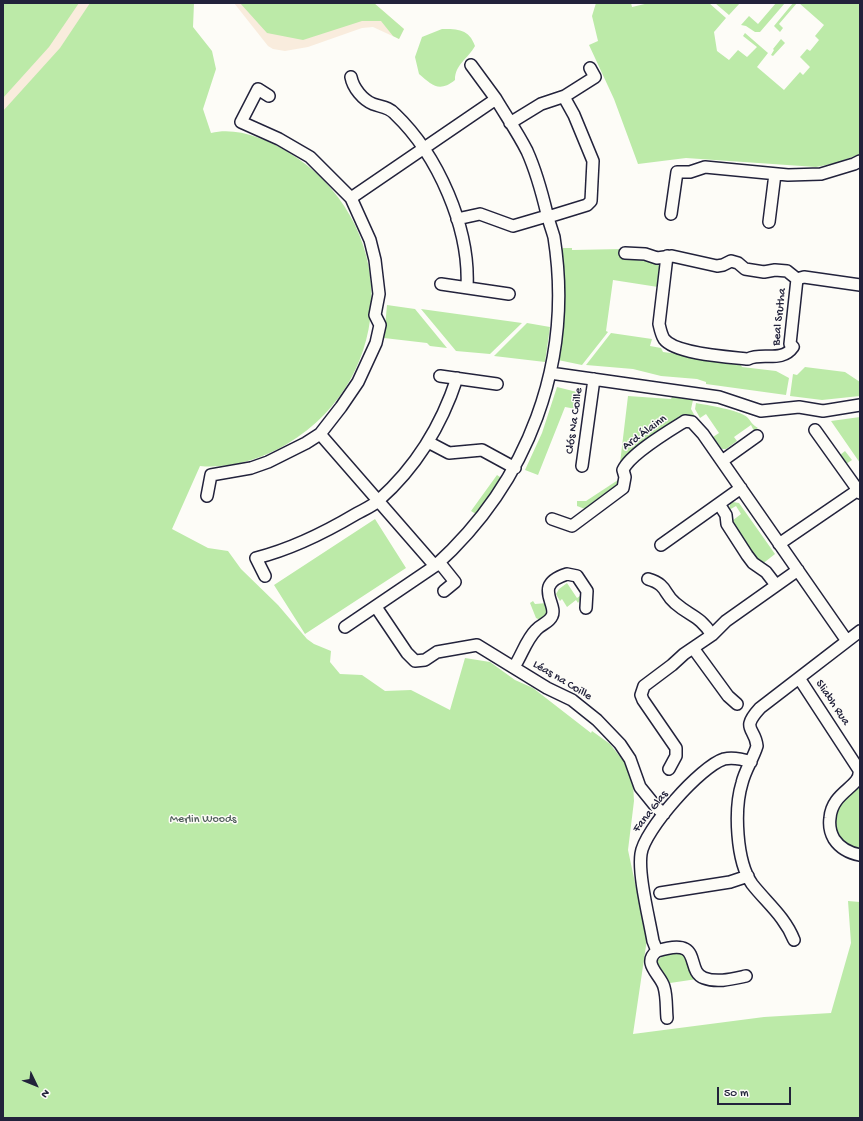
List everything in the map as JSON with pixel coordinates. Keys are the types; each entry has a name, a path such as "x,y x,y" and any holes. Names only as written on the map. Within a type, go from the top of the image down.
{"street":[{"path":"345,627 437,564 478,522 497,497 515,468 536,422 556,347 559,292 554,236 543,198 527,152 496,99 471,65"},
{"path":"510,123 541,104 564,97 595,78 590,68"},
{"path":"351,77 358,92 372,104 388,108 395,113 423,148 440,177 457,219 465,248 467,287"},
{"path":"207,496 211,475 251,468 268,462 320,434 350,394 365,367 376,343 380,325 376,315 379,294 375,260 367,234 351,198 310,157 279,139 241,122 258,89 269,96"},
{"path":"457,219 480,214 513,226 586,205 591,201 593,161 574,115 564,97"},
{"path":"351,198 496,99"},
{"path":"671,214 677,172 690,172 705,167 774,174 821,174 860,161"},
{"path":"768,222 774,174"},
{"name":"Beal Srutha","path":"626,253 645,254 657,258 667,256 687,258 700,263 717,266 731,261 738,263 745,269 764,272 775,270 786,271 797,279 790,344 793,347 789,352 780,356 754,356 748,360 690,352 670,344 664,339 660,324 667,256"},
{"path":"797,279 804,277 860,285"},
{"path":"441,284 509,294"},
{"path":"550,373 719,397 761,411 799,407 823,411 860,406"},
{"path":"440,376 497,384"},
{"path":"265,576 256,558 305,542 325,533 378,501 428,442 448,405 456,378"},
{"name":"Clós Na Coille","path":"582,466 594,379"},
{"name":"Ard Álainn","path":"552,518 572,526 623,488 625,477 623,470 626,464 685,421 692,422 722,461 847,641"},
{"path":"779,544 859,491 815,430"},
{"path":"320,434 378,501 455,582 444,591"},
{"path":"722,461 757,436"},
{"path":"428,442 449,453 482,450 515,468"},
{"path":"661,545 741,488"},
{"path":"718,504 726,515 727,524 753,563 766,572 776,585"},
{"path":"669,769 676,756 676,748 643,700 642,691 644,686 712,634 726,621 798,570"},
{"name":"Léas na Coille","path":"514,667 523,648 535,631 549,620 552,615 553,609 547,595 549,588 554,582 567,574 577,576 587,591 586,608"},
{"path":"648,579 663,586 673,602 701,619 712,634"},
{"name":"Léas na Coille","path":"376,607 407,653 415,660 421,662 438,652 477,645 547,688 572,700 597,720 620,744 630,759 640,788 664,814"},
{"path":"794,940 786,922 768,904 748,876 738,839 736,817 742,782 757,746 750,730 752,717 760,708 860,631"},
{"path":"693,648 728,696 736,704"},
{"name":"Sliabh Rua","path":"799,678 859,770 860,775 857,782 839,795 835,801 830,814 830,822 832,833 837,843 850,853 860,855"},
{"name":"Fana Glas","path":"667,1018 664,984 651,965 652,957 657,951 653,941 640,857 645,840 664,814 710,766 727,759 737,758 750,762"},
{"path":"660,893 724,883 748,876"},
{"path":"657,951 680,948 688,950 691,954 695,970 703,978 719,980 746,976"}],"shaded area":[{"path":"14,3 110,3 3,125 3,29"},
{"path":"234,3 374,3 404,29 399,39 373,27 362,28 308,47 285,51 273,49 268,46"}],"green space":[{"path":"3,3 79,3 49,47 3,98"},
{"name":"Merlin Woods","path":"90,3 194,3 193,27 212,51 216,69 203,109 211,133 230,131 250,135 269,142 286,151 323,180 350,216 366,255 372,298 366,340 351,379 324,415 287,444 267,454 245,462 211,467 200,466 172,529 208,548 228,551 241,569 278,605 307,639 314,644 331,651 330,662 340,674 362,675 385,691 411,690 450,710 465,658 490,662 515,680 533,688 591,733 592,731 610,744 625,763 633,783 634,801 628,850 647,939 633,1034 764,1017 831,1013 851,943 848,901 860,902 860,1118 3,1118 3,111 60,48"},
{"path":"240,3 374,3 404,29 399,39 393,36 381,21 362,21 303,40 267,33"},
{"path":"596,3 631,3 632,7 649,3 709,3 726,18 714,32 717,51 729,60 738,50 747,57 757,47 743,36 745,33 768,53 757,67 784,90 800,72 803,75 810,67 800,57 807,49 810,51 819,40 815,36 824,25 799,3 860,3 860,154 836,163 816,167 686,158 638,164 614,99 589,45 598,41 592,16"},
{"path":"715,3 740,3 729,15"},
{"path":"776,3 785,3 760,32 755,32 746,26 741,25 749,16 758,24"},
{"path":"793,3 797,3 779,24 783,28 780,32 774,26"},
{"path":"442,29 453,29 466,33 473,40 475,46 459,66 455,80 440,87 432,84 419,74 415,57 422,37"},
{"path":"781,39 785,43 773,56 771,55 774,50 773,49"},
{"path":"563,248 572,248 572,250 623,249 624,258 658,263 660,270 658,287 613,280 606,331 608,332 582,365 558,360 564,317 561,253"},
{"path":"387,305 415,309 447,348 430,346 427,343 384,338"},
{"path":"421,309 522,323 490,354 456,351"},
{"path":"527,323 550,327 545,362 494,356"},
{"path":"611,333 652,339 650,346 661,348 663,352 739,362 742,367 776,371 789,378 786,395 706,384 706,382 697,379 661,376 633,369 586,365"},
{"path":"805,367 845,372 860,382 860,396 822,400 790,396 793,374 797,375"},
{"path":"557,387 577,392 576,409 565,407 538,475 525,470 542,433"},
{"path":"628,396 671,399 672,397 693,400 691,409 696,418 687,416 643,443 620,483 585,509 577,506 577,501 586,501 618,480"},
{"path":"696,403 723,408 743,414 758,428 754,431 751,425 734,437 737,441 726,449 722,449 713,437 719,433 706,414 700,418 695,409"},
{"path":"860,417 860,463 831,421"},
{"path":"845,451 852,460 846,464 840,455"},
{"path":"497,475 503,479 476,514 471,511"},
{"path":"733,502 739,503 775,554 761,565 732,527 732,521 741,514 736,506 729,510 730,504"},
{"path":"375,519 406,568 305,634 274,585"},
{"path":"567,583 577,598 584,593 578,603 576,600 567,607 562,599 560,601 556,594 559,589"},
{"path":"533,601 535,604 547,603 549,614 540,620 536,618 530,603"},
{"path":"860,785 860,850 847,844 839,837 835,829 834,820 842,802"},
{"path":"679,952 686,954 697,979 670,983 659,967 657,961 665,954"}]}
